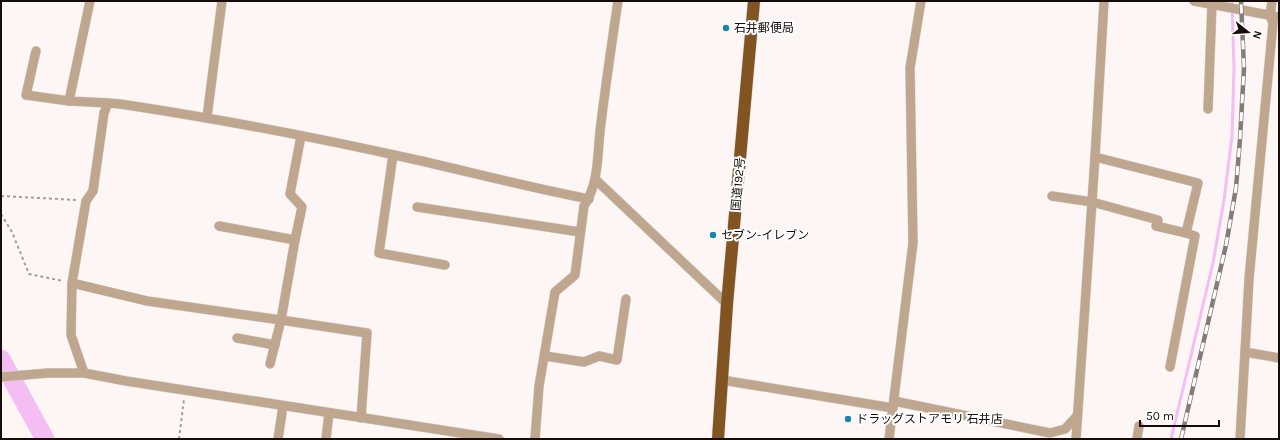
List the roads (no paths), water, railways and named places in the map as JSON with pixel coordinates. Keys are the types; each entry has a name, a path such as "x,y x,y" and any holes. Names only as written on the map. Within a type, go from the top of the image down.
{"highway":[{"name":"国道192号","path":"718,439 754,1"}],"street":[{"path":"69,101 90,1"},
{"path":"207,117 222,1"},
{"path":"535,439 539,386 555,292 575,275 584,206 596,180 600,126 618,1"},
{"path":"889,439 913,243 910,68 921,1"},
{"path":"1076,439 1104,1"},
{"path":"1194,1 1275,17"},
{"path":"1240,439 1249,279 1273,23 1275,17 1272,1"},
{"path":"1208,108 1212,4"},
{"path":"36,51 26,95 69,101 120,104 207,117 393,155 544,190 589,198"},
{"path":"84,373 71,335 72,283 86,201 92,191 104,113 108,103"},
{"path":"270,364 281,320 302,207 290,194 301,136"},
{"path":"393,155 379,253 445,265"},
{"path":"1095,157 1198,183 1186,233"},
{"path":"596,180 728,304"},
{"path":"1052,196 1092,202 1158,220 1156,226 1195,236 1170,367"},
{"path":"417,206 580,232"},
{"path":"219,226 295,240"},
{"path":"72,283 147,301 367,333 361,418"},
{"path":"545,356 584,362 599,356 617,360 626,299"},
{"path":"237,338 275,345"},
{"path":"1245,352 1279,358"},
{"path":"1,377 48,373 84,373 283,406 499,439"},
{"path":"722,380 893,404 1050,434 1065,429 1077,416"},
{"path":"278,439 283,406"},
{"path":"326,439 329,413"},
{"path":"1138,439 1139,426"}],"waterway":[{"path":"1171,439 1213,263 1224,200 1232,136 1234,69 1232,1"},
{"path":"1,359 45,439"}],"railway":[{"path":"1181,439 1226,245 1236,188 1244,68 1241,1"}],"place":[{"name":"石井郵便局","path":"726,28"},
{"name":"セブン-イレブン","path":"713,235"},
{"name":"ドラッグストアモリ 石井店","path":"848,419"}]}
